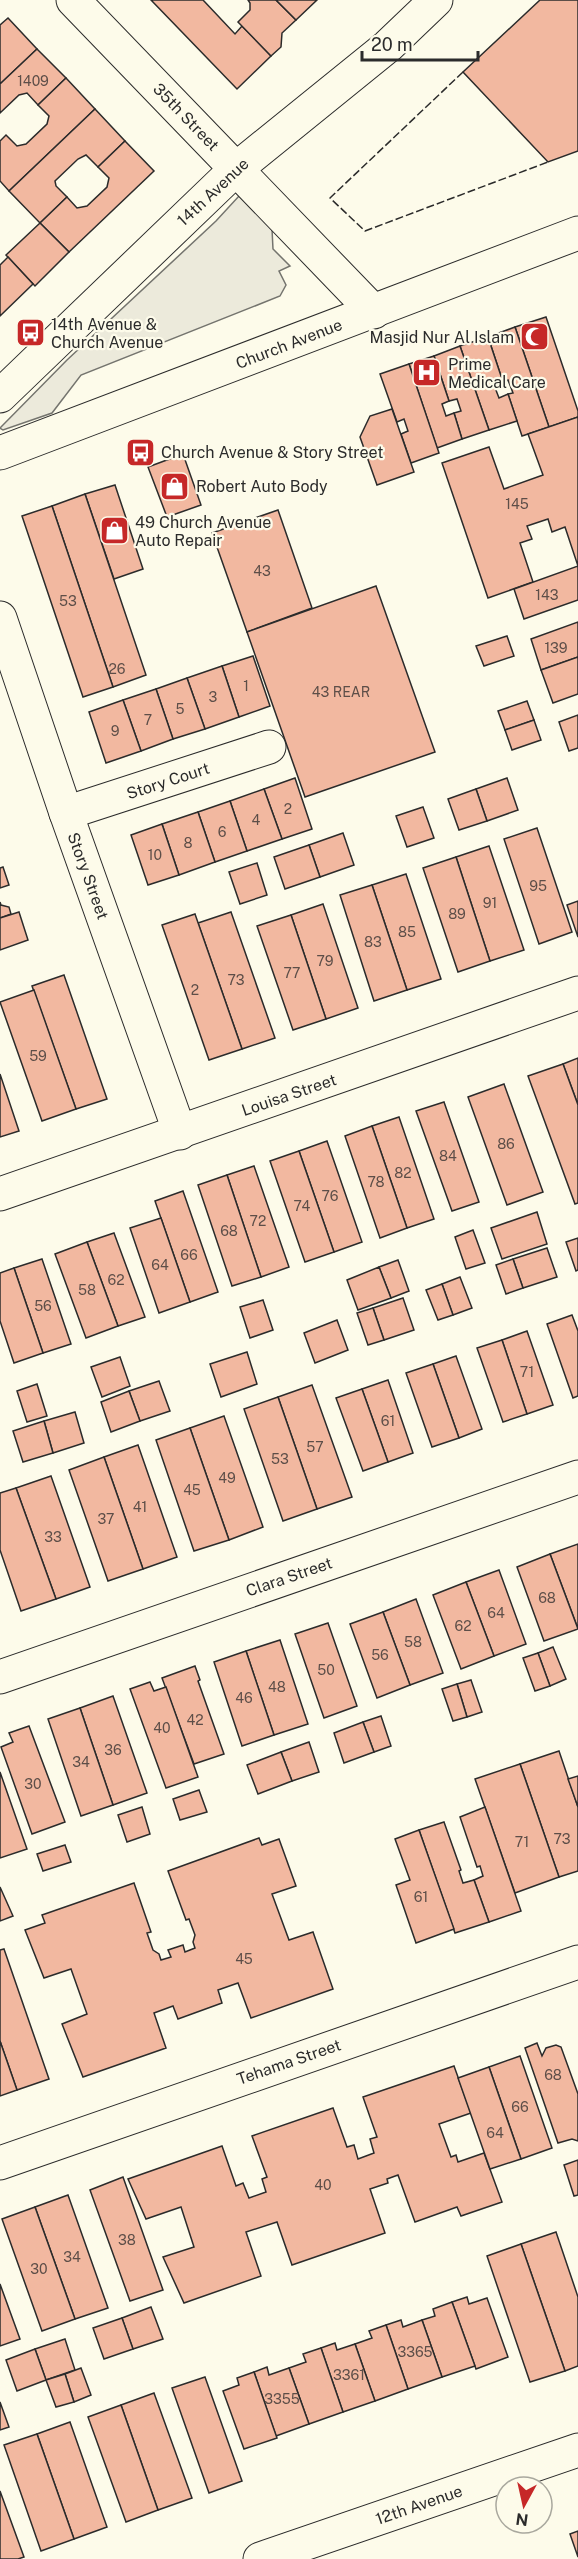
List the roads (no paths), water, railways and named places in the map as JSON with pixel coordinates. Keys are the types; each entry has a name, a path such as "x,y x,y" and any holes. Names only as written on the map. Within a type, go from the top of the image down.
{"street":[{"name":"35th Street","path":"73,0 374,312"},
{"name":"14th Avenue","path":"0,396 236,169 388,45 436,0"},
{"name":"Church Avenue","path":"0,453 578,233"},
{"name":"Story Street","path":"0,618 66,813 180,1133"},
{"name":"Story Court","path":"66,813 269,747"},
{"name":"Louisa Street","path":"0,1194 578,993"},
{"name":"Clara Street","path":"0,1677 578,1477"},
{"name":"Tehama Street","path":"0,2163 578,1962"},
{"name":"12th Avenue","path":"260,2559 578,2450"}],"place":[{"name":"14th Avenue & Church Avenue","path":"30,333"},
{"name":"Masjid Nur Al Islam","path":"535,337"},
{"name":"Prime Medical Care","path":"427,373"},
{"name":"Church Avenue & Story Street","path":"140,452"},
{"name":"Robert Auto Body","path":"175,486"},
{"name":"49 Church Avenue Auto Repair","path":"114,531"}]}
